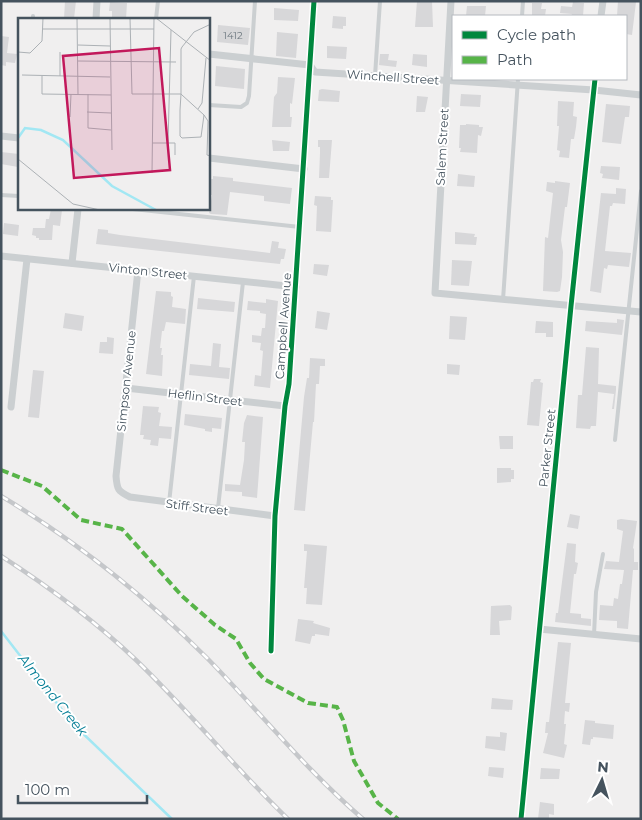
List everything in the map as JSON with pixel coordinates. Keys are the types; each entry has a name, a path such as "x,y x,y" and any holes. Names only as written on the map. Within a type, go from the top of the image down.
{"street":[{"path":"96,18 97,1"},
{"name":"Campbell Avenue","path":"271,651 275,516 285,406 289,384 314,1"},
{"name":"Salem Street","path":"451,1 434,293 503,300"},
{"path":"601,15 603,1"},
{"name":"Winchell Street","path":"210,54 310,65 315,72 446,81 518,82 641,95"},
{"name":"Parker Street","path":"521,819 595,80"},
{"path":"1,136 18,138"},
{"path":"210,158 304,169"},
{"path":"72,263 78,210"},
{"name":"Vinton Street","path":"1,256 296,287"},
{"path":"11,407 27,259"},
{"name":"Simpson Avenue","path":"120,492 116,476 138,270"},
{"path":"503,300 641,312"},
{"name":"Heflin Street","path":"126,388 285,406"},
{"name":"Stiff Street","path":"120,492 130,497 169,504 275,516"},
{"path":"539,629 641,639"}],"lane":[{"path":"156,18 158,1"},
{"path":"210,105 241,107 247,103 252,59 255,1"},
{"path":"375,76 380,1"},
{"path":"522,1 522,15"},
{"path":"503,300 518,82"},
{"path":"615,440 627,310 641,191"},
{"path":"1,194 18,196"},
{"path":"142,210 300,228"},
{"path":"169,504 194,276"},
{"path":"218,509 244,282"},
{"path":"594,635 596,592 602,554"}],"building":[{"path":"65,1 76,1 74,18 64,18"},
{"path":"417,1 432,1 433,27 415,27"},
{"path":"618,1 636,2 632,35 627,34 627,15 617,15"},
{"path":"110,2 127,3 126,18 112,18 112,11 109,11"},
{"path":"573,2 584,3 583,15 560,13 561,6 572,7"},
{"path":"532,3 542,3 541,9 546,9 545,15 532,15"},
{"path":"467,6 486,6 485,15 466,15"},
{"path":"274,8 299,10 298,21 274,20"},
{"path":"333,16 346,17 346,26 343,26 343,29 332,28"},
{"path":"218,25 250,28 248,45 217,42"},
{"path":"277,32 298,34 296,58 276,56"},
{"path":"1,36 9,37 7,53 17,54 15,63 6,62 6,66 1,65"},
{"path":"327,46 347,47 346,59 327,58"},
{"path":"380,54 389,54 388,60 397,61 396,67 379,65"},
{"path":"413,54 427,55 427,67 412,65"},
{"path":"216,66 245,69 244,89 215,86"},
{"path":"278,77 295,78 292,104 290,103 291,127 272,127 274,97 277,93"},
{"path":"319,90 340,91 339,102 318,101"},
{"path":"461,94 481,95 480,107 460,106"},
{"path":"417,96 428,97 425,112 416,112"},
{"path":"558,101 574,102 573,116 577,117 574,139 571,139 569,158 559,157 560,151 557,150 559,126 557,126"},
{"path":"606,104 630,106 629,117 625,117 621,144 602,142"},
{"path":"466,124 483,127 481,136 478,135 477,153 460,152 460,125"},
{"path":"272,140 290,142 289,151 273,151"},
{"path":"318,140 332,140 329,178 319,178 320,147 318,147"},
{"path":"1,152 18,154 18,167 1,164"},
{"path":"601,166 620,167 619,180 602,178 603,174 600,173"},
{"path":"458,174 475,176 474,187 457,186"},
{"path":"213,176 233,178 233,181 292,188 290,204 264,201 264,196 230,192 227,215 211,214 209,213 212,195 210,195 210,179 213,179"},
{"path":"555,181 570,183 561,240 563,252 562,277 560,291 557,292 543,291 545,237 548,238 553,193 546,191 547,182 555,183"},
{"path":"616,188 626,189 625,204 613,203 610,206 605,251 631,253 629,267 608,265 607,269 604,268 601,293 590,291 601,193 616,194"},
{"path":"315,196 331,197 331,200 333,200 331,232 316,231 317,206 314,205"},
{"path":"51,210 62,210 60,226 53,225 52,240 39,240 39,238 32,235 33,228 45,228 46,219 49,219"},
{"path":"4,223 19,225 18,236 3,234"},
{"path":"98,229 108,230 108,233 120,235 270,253 272,241 279,242 278,248 286,249 284,259 281,259 280,264 96,244"},
{"path":"455,232 475,234 474,237 477,237 476,245 455,244"},
{"path":"452,260 472,261 469,286 451,285"},
{"path":"314,264 329,265 327,276 313,274"},
{"path":"156,291 171,292 173,297 172,307 186,309 185,324 166,322 164,331 162,331 160,348 162,348 161,355 163,355 162,376 146,374"},
{"path":"198,298 235,302 234,312 197,309"},
{"path":"266,299 278,301 270,388 254,386 255,375 261,376 263,351 260,350 261,343 252,342 252,335 261,336 262,328 265,328 266,314 260,313 260,311 247,310 248,301 266,303"},
{"path":"317,311 330,313 327,330 315,328"},
{"path":"65,313 84,316 82,331 63,328"},
{"path":"450,316 467,317 465,340 449,339"},
{"path":"617,319 624,320 622,335 585,331 586,321 617,323"},
{"path":"536,321 553,322 553,337 546,337 546,333 535,333"},
{"path":"107,337 114,338 113,354 99,353 100,342 107,342"},
{"path":"213,343 221,344 219,367 230,368 229,379 189,375 190,364 211,366"},
{"path":"586,347 599,348 598,384 616,386 614,409 612,409 614,394 598,392 596,426 591,426 590,429 576,428 578,395 582,395"},
{"path":"310,358 325,359 325,366 320,366 319,384 316,384 305,511 294,510 304,397 307,378 309,378"},
{"path":"447,364 460,365 459,375 447,374"},
{"path":"33,370 44,371 39,418 28,417"},
{"path":"534,379 541,379 540,382 543,383 539,426 527,425 531,382"},
{"path":"143,406 159,407 158,412 161,413 159,426 172,427 171,439 159,438 158,446 150,445 151,440 143,439 144,435 140,435"},
{"path":"185,414 222,418 221,429 212,428 212,432 184,425"},
{"path":"247,415 263,417 257,498 242,496 242,492 225,491 225,484 240,485 245,442 242,442"},
{"path":"499,436 513,436 513,449 500,449"},
{"path":"497,468 511,468 511,470 514,470 514,479 511,479 511,482 497,483"},
{"path":"570,514 580,516 578,529 567,527"},
{"path":"617,520 637,521 633,548 634,562 638,562 638,570 633,570 628,629 617,628 617,621 599,620 600,605 613,606 614,598 618,599 620,584 622,584 624,570 604,569 606,561 619,562 623,531 617,529"},
{"path":"567,543 576,544 575,562 578,563 576,574 574,574 570,613 581,614 581,618 591,619 591,626 555,622 556,613 558,613"},
{"path":"304,544 327,546 322,605 306,604 307,588 304,588 307,551 304,551"},
{"path":"510,605 512,607 511,620 499,621 500,635 490,635 491,606"},
{"path":"298,619 314,621 313,623 330,628 329,636 315,634 315,636 312,636 310,644 295,641"},
{"path":"558,642 571,643 565,703 570,703 569,712 565,711 564,744 567,745 564,758 543,753 548,733 545,733 546,722 549,722"},
{"path":"492,698 513,700 512,710 491,709"},
{"path":"585,720 614,725 613,739 593,737 590,745 582,744"},
{"path":"500,732 507,733 505,751 485,748 486,736 500,737"},
{"path":"489,767 504,768 503,778 488,776"},
{"path":"541,768 560,769 559,779 540,779"},
{"path":"540,802 554,804 554,815 549,814 549,819 538,819"}],"waterway":[{"name":"Almond Creek","path":"1,631 73,724 172,819"}],"railway":[{"path":"1,496 83,551 159,613 207,658 322,781 363,819"},
{"path":"1,556 71,605 136,660 288,819"}],"marked path":[{"path":"1,470 42,486 81,520 122,529 182,596 215,625 236,639 250,663 264,679 308,703 337,707 343,720 354,761 378,803 398,819"}],"cycle path":[{"path":"271,651 275,516 285,406 289,384 314,1"},
{"path":"521,819 595,80"}]}
